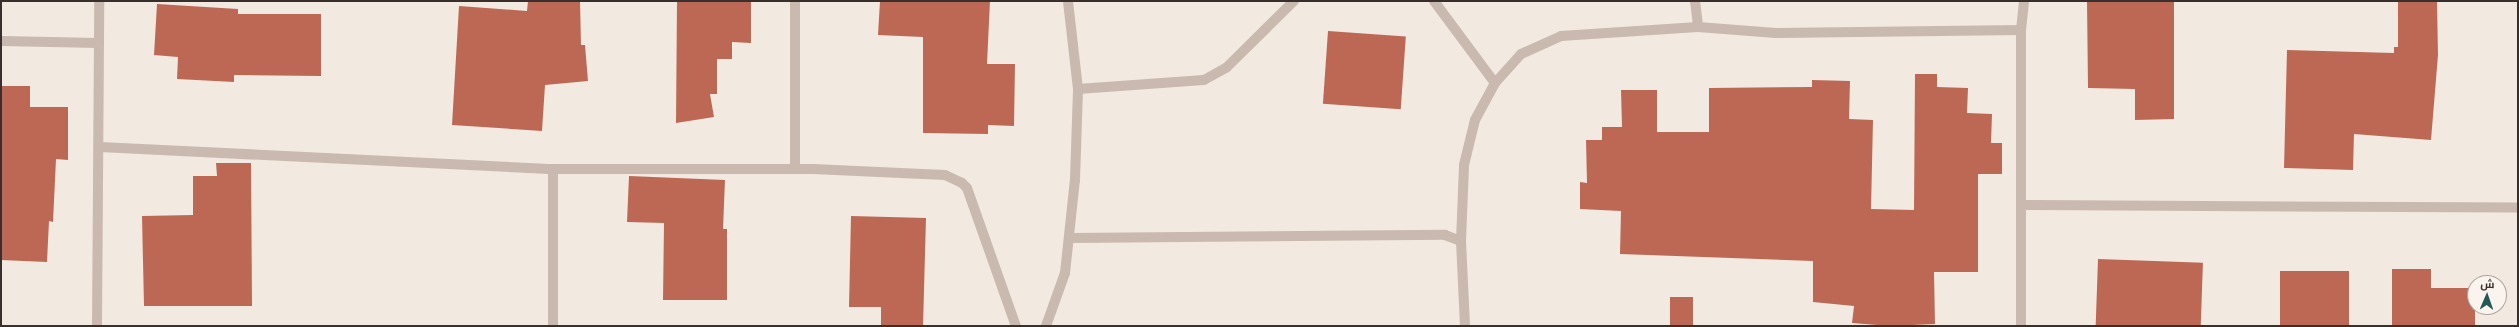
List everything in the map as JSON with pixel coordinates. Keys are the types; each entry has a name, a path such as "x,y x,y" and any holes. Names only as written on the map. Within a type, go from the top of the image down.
{"street":[{"path":"97,326 100,147 99,1"},
{"path":"795,1 795,169"},
{"path":"1046,326 1065,274 1075,180 1078,89 1068,1"},
{"path":"1078,89 1204,80 1227,67 1294,1"},
{"path":"1434,1 1495,83"},
{"path":"1696,1 1698,27"},
{"path":"2021,326 2021,30 2024,1"},
{"path":"1465,326 1460,241 1464,165 1475,120 1495,83 1521,54 1561,36 1698,27 1776,34 2021,30"},
{"path":"1,41 99,43"},
{"path":"100,147 553,169 795,169 945,175 962,182 968,188 1016,326"},
{"path":"553,169 554,326"},
{"path":"2022,205 2518,208"},
{"path":"1069,238 1445,234 1460,241"}],"building":[{"path":"528,1 580,1 581,45 585,45 588,81 545,85 542,131 452,125 459,6 527,11"},
{"path":"677,1 751,1 751,43 732,42 732,59 717,59 717,94 710,94 714,117 676,123"},
{"path":"880,1 990,1 987,64 1015,64 1014,126 988,125 988,134 923,133 923,37 878,35"},
{"path":"2087,1 2174,1 2174,119 2135,120 2135,89 2088,88"},
{"path":"2398,1 2437,1 2438,55 2431,140 2354,134 2353,170 2284,168 2287,50 2394,53 2394,47 2398,47"},
{"path":"157,4 238,9 238,14 321,14 321,76 234,75 234,82 177,79 178,57 154,55"},
{"path":"1328,31 1406,36 1401,109 1323,104"},
{"path":"1915,74 1937,74 1937,87 1968,88 1967,113 1992,114 1991,143 2002,143 2002,174 1978,174 1978,272 1934,272 1935,324 1890,326 1852,323 1854,306 1813,302 1813,261 1620,254 1621,211 1580,209 1580,182 1587,183 1586,140 1602,140 1602,127 1622,127 1621,90 1657,90 1657,132 1709,132 1709,88 1812,87 1812,80 1850,81 1849,119 1873,120 1871,209 1914,210"},
{"path":"1,86 30,86 30,107 68,107 68,160 56,159 53,222 49,221 47,262 1,260"},
{"path":"216,163 251,163 252,306 144,306 142,216 193,215 193,176 217,176"},
{"path":"629,176 725,180 723,229 727,229 727,300 663,300 664,223 627,222"},
{"path":"851,216 926,218 923,326 881,326 881,307 849,307"},
{"path":"2098,259 2203,263 2201,326 2096,326"},
{"path":"2392,269 2431,269 2431,288 2467,288 2467,315 2475,315 2475,326 2392,326"},
{"path":"2280,271 2349,271 2349,326 2280,326"},
{"path":"1670,297 1693,297 1693,326 1670,326"}]}
